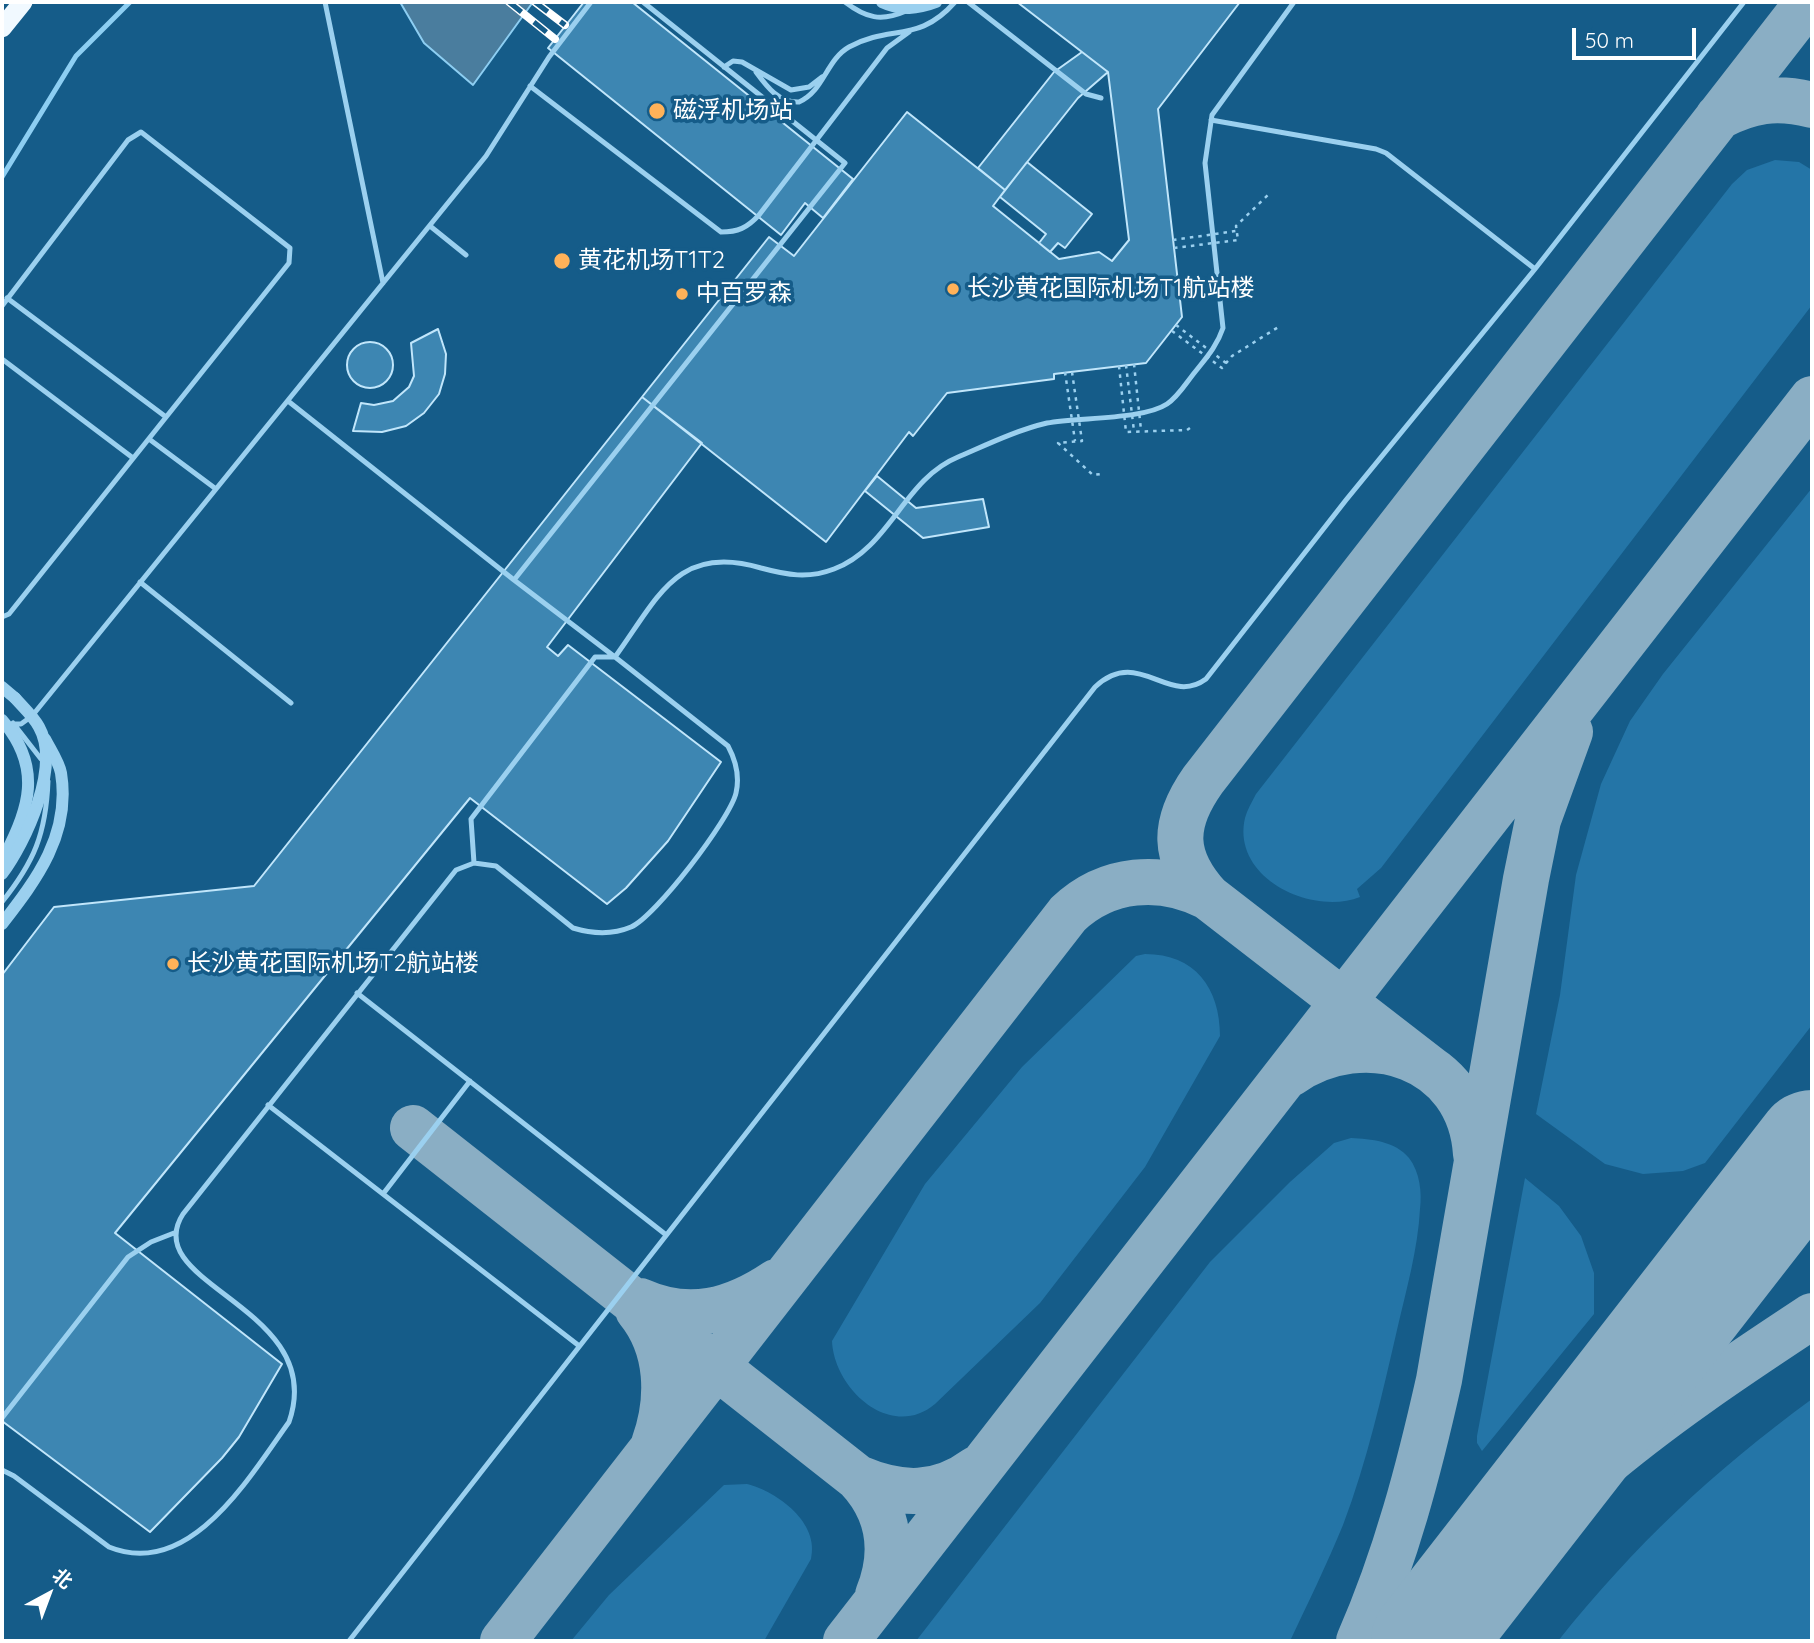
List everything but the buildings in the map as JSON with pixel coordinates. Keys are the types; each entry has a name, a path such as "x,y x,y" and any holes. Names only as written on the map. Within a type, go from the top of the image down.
{"highway":[{"path":"2,28 23,2"}],"street":[{"path":"882,2 902,8 921,8 936,2"},
{"path":"2,687 40,728 61,771 62,815 52,852 31,886 2,924"},
{"path":"2,860 18,832 28,797 29,768 18,739 6,720"},
{"path":"2,874 25,837 38,803 46,768 40,728"}],"lane":[{"path":"326,2 383,283"},
{"path":"6,720 22,724 32,716 486,156 530,86 592,2"},
{"path":"514,580 845,163 643,2"},
{"path":"845,2 866,16 883,19 927,2"},
{"path":"906,2 927,2"},
{"path":"756,72 766,86 790,102 809,97 845,50 862,40 927,26 955,2"},
{"path":"968,2 1086,94 1101,98"},
{"path":"615,657 666,588 687,569 701,562 729,560 791,575 824,573 849,562 870,546 925,480 954,458 1048,423 1155,411 1173,400 1213,350 1223,328 1205,163 1214,108 1294,2"},
{"path":"349,1641 1095,687 1110,674 1118,672 1145,673 1175,686 1192,687 1206,679 1346,500 1535,269 1744,2"},
{"path":"530,86 721,232 735,232 748,227 887,48 909,32"},
{"path":"724,67 733,61 742,62 791,90 809,87 825,75"},
{"path":"1211,120 1386,153 1535,269"},
{"path":"2,306 128,140 141,132 286,243 291,256 289,263 9,614 2,617"},
{"path":"430,226 466,255"},
{"path":"7,298 166,417"},
{"path":"2,359 133,458"},
{"path":"2,1470 14,1476 108,1547 121,1552 147,1553 174,1546 208,1524 289,1422 295,1395 290,1367 283,1351 265,1326 187,1264 179,1252 174,1233 183,1214 456,870 474,863 496,866 573,928 587,932 616,932 647,918 722,822 736,793 738,776 728,746 288,401"},
{"path":"149,439 216,489"},
{"path":"140,582 291,703"},
{"path":"474,863 471,819 595,657 615,657"},
{"path":"2,902 23,875 38,847 47,812 48,776 39,754 6,720"},
{"path":"357,993 665,1234"},
{"path":"383,1194 470,1081"},
{"path":"268,1105 578,1345"},
{"path":"2,1418 128,1257 151,1242 174,1233"}],"path":[{"path":"1174,248 1238,240 1236,226 1270,192"},
{"path":"1173,240 1237,231"},
{"path":"1176,325 1226,363"},
{"path":"1171,331 1222,368 1232,356 1280,326"},
{"path":"1134,364 1141,430"},
{"path":"1126,365 1133,431"},
{"path":"1119,366 1126,432 1186,430 1194,425"},
{"path":"1065,372 1075,441"},
{"path":"1072,372 1082,441 1058,443 1093,475 1101,474"}],"shaded area":[{"path":"400,2 533,2 473,85 424,43"},
{"path":"1775,160 1799,162 1812,170 1812,305 1381,868 1357,889 1360,897 1341,902 1320,901 1279,887 1263,874 1250,858 1244,839 1245,818 1256,794 1732,184 1747,170"},
{"path":"1812,488 1812,1025 1705,1163 1683,1171 1643,1174 1605,1164 1536,1114 1560,995 1576,875 1601,784 1630,721 1663,674"},
{"path":"1145,954 1178,960 1201,977 1215,1003 1220,1036 1145,1167 1040,1303 935,1404 918,1414 901,1417 884,1413 868,1404 854,1392 843,1376 835,1359 832,1341 925,1184 1022,1067 1136,956"},
{"path":"1351,1138 1390,1144 1409,1158 1416,1170 1421,1196 1419,1224 1408,1285 1380,1404 1359,1477 1337,1540 1290,1641 916,1641 1210,1262 1290,1182 1334,1143"},
{"path":"1525,1178 1559,1206 1581,1236 1594,1273 1594,1314 1482,1451 1477,1443 1477,1436"},
{"path":"1812,1399 1812,1641 1558,1641 1616,1573 1676,1511 1741,1454"},
{"path":"747,1484 771,1494 794,1511 809,1533 812,1546 811,1559 764,1641 571,1641 609,1595 724,1485"}],"waterway":[{"path":"2,177 76,56 130,2"}],"taxiway":[{"path":"1433,1071 1208,897 1196,882 1182,854 1181,826 1186,811 1203,780 1808,2"},
{"path":"1718,117 1764,101 1812,105"},
{"path":"846,1641 1812,399"},
{"path":"1359,1641 1384,1577 1415,1480 1439,1380 1526,879 1538,820 1570,732"},
{"path":"503,1641 1068,914 1100,892 1135,883 1172,884 1208,897"},
{"path":"1290,1074 1319,1058 1350,1051 1380,1051 1409,1058 1434,1072 1455,1093 1469,1120 1476,1154"},
{"path":"413,1128 858,1478 877,1505 886,1534 887,1564 878,1595"},
{"path":"640,1301 676,1311 710,1311 744,1300 776,1282"},
{"path":"638,1310 656,1341 664,1374 663,1409 654,1444"},
{"path":"1428,1641 1528,1534 1592,1475 1672,1412 1812,1316"},
{"path":"858,1478 889,1488 918,1491 947,1485 976,1469"}],"runway":[{"path":"1427,1641 1812,1146"}],"railway":[{"path":"509,2 555,39"},
{"path":"535,2 565,25"}],"place":[{"name":"磁浮机场站","path":"657,111"},
{"name":"黄花机场T1T2","path":"562,261"},
{"name":"长沙黄花国际机场T1航站楼","path":"953,289"},
{"name":"中百罗森","path":"682,294"},
{"name":"长沙黄花国际机场T2航站楼","path":"173,964"}]}
